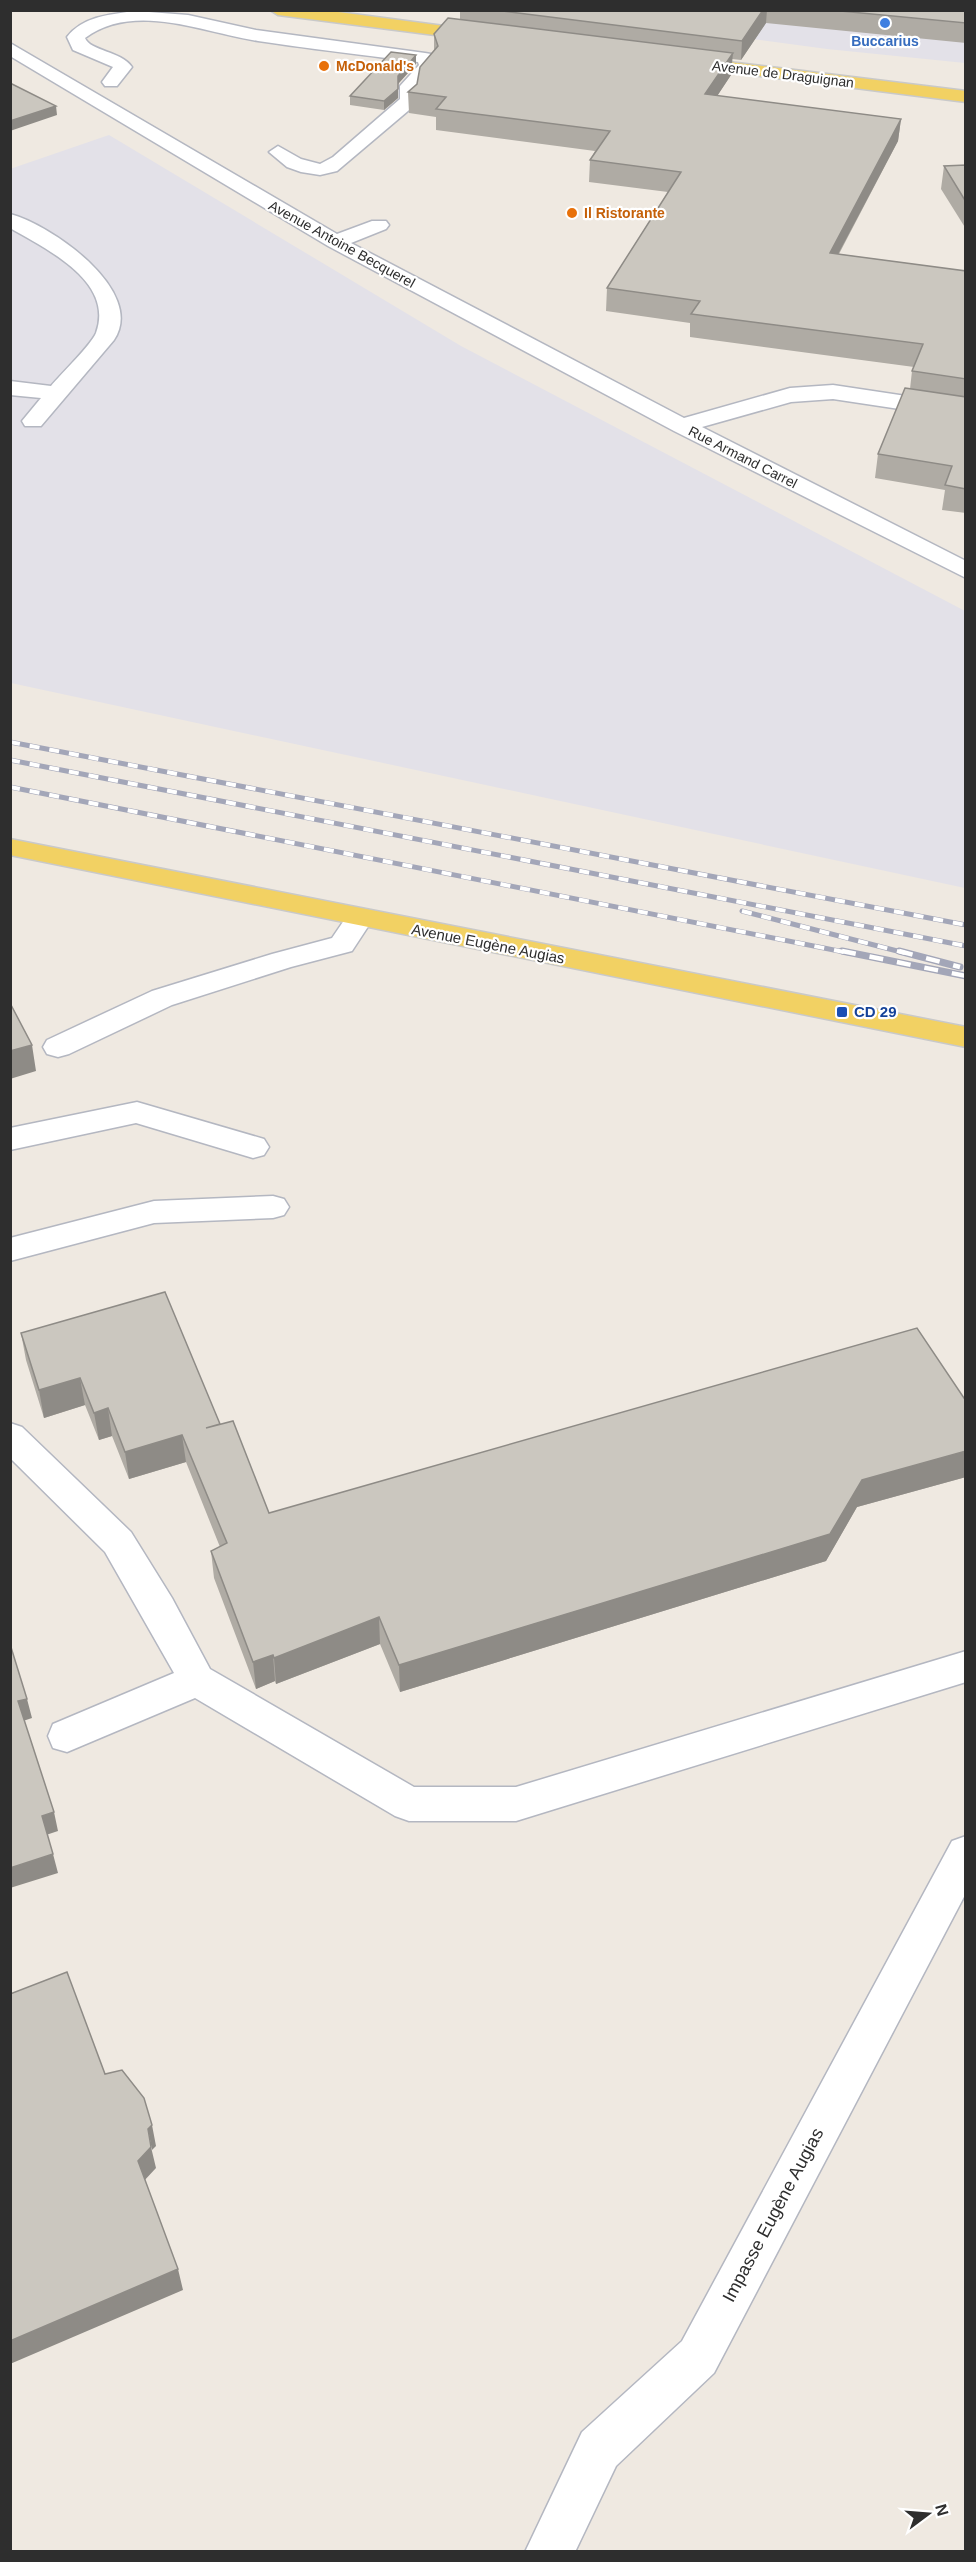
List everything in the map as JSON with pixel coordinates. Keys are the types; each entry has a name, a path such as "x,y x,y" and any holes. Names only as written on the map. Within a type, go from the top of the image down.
{"main road":[{"path":"278,10 499,32 376,10"},
{"name":"Avenue de Draguignan","path":"966,83 674,54 966,97"},
{"name":"Avenue Eugène Augias","path":"10,847 966,1037"}],"street":[{"path":"111,82 123,67 119,62 89,52 79,46 76,37 85,28 119,17 137,16 228,27 255,35 425,58 428,66 409,86 409,101 374,129 341,164 329,169 313,169 292,163 278,152"},
{"name":"Avenue Antoine Becquerel","path":"10,48 335,242 682,426"},
{"path":"10,220 63,250 96,279 110,307 106,335 33,421"},
{"path":"335,242 379,225"},
{"path":"10,388 57,393"},
{"name":"Rue Armand Carrel","path":"682,426 790,395 833,392 966,412"},
{"name":"Rue Armand Carrel","path":"682,426 966,571"},
{"path":"58,1047 162,998 282,960 342,945 359,918"},
{"path":"10,1139 136,1112 253,1147"},
{"path":"10,1250 154,1212 273,1207"},
{"path":"10,1436 118,1542 159,1609 196,1680 409,1804 516,1804 966,1666"},
{"path":"67,1737 196,1680"},
{"name":"Impasse Eugène Augias","path":"549,2552 599,2449 698,2356 966,1853"}],"shaded area":[{"path":"542,11 965,11 965,63 827,49"},
{"path":"109,135 461,346 965,611 965,888 11,683 10,169"}],"building":[{"path":"495,10 763,10 742,41"},
{"path":"830,10 966,10 966,23"},
{"path":"448,18 733,53 705,94 901,119 830,253 966,271 966,379 912,371 923,344 691,314 700,301 607,288 681,172 590,160 610,131 436,109 446,97 408,92 417,84 420,67 438,46 434,34"},
{"path":"391,52 416,55 398,76 398,89 384,101 350,96"},
{"path":"10,83 56,106 10,121"},
{"path":"966,165 966,202 944,166"},
{"path":"905,388 966,397 966,489 945,485 952,466 878,454"},
{"path":"10,1003 32,1045 10,1051"},
{"path":"165,1292 220,1424 206,1428 233,1421 269,1513 917,1328 966,1401 966,1451 862,1480 830,1534 399,1665 379,1617 274,1658 273,1655 253,1662 211,1551 227,1543 182,1435 125,1452 108,1408 94,1413 80,1378 39,1390 21,1333"},
{"path":"10,1644 27,1699 18,1701 54,1812 42,1816 53,1854 10,1868"},
{"path":"67,1972 105,2074 122,2070 144,2098 152,2125 148,2129 151,2147 138,2161 178,2269 10,2341 10,1994"}],"railway":[{"path":"10,742 966,925"},
{"path":"10,760 966,946"},
{"path":"10,787 849,953"},
{"path":"742,911 905,953"},
{"path":"842,951 966,976"},
{"path":"899,951 960,967"}],"place":[{"name":"Buccarius","path":"885,23"},
{"name":"McDonald's","path":"324,66"},
{"name":"Il Ristorante","path":"572,213"},
{"name":"CD 29","path":"842,1012"}]}
